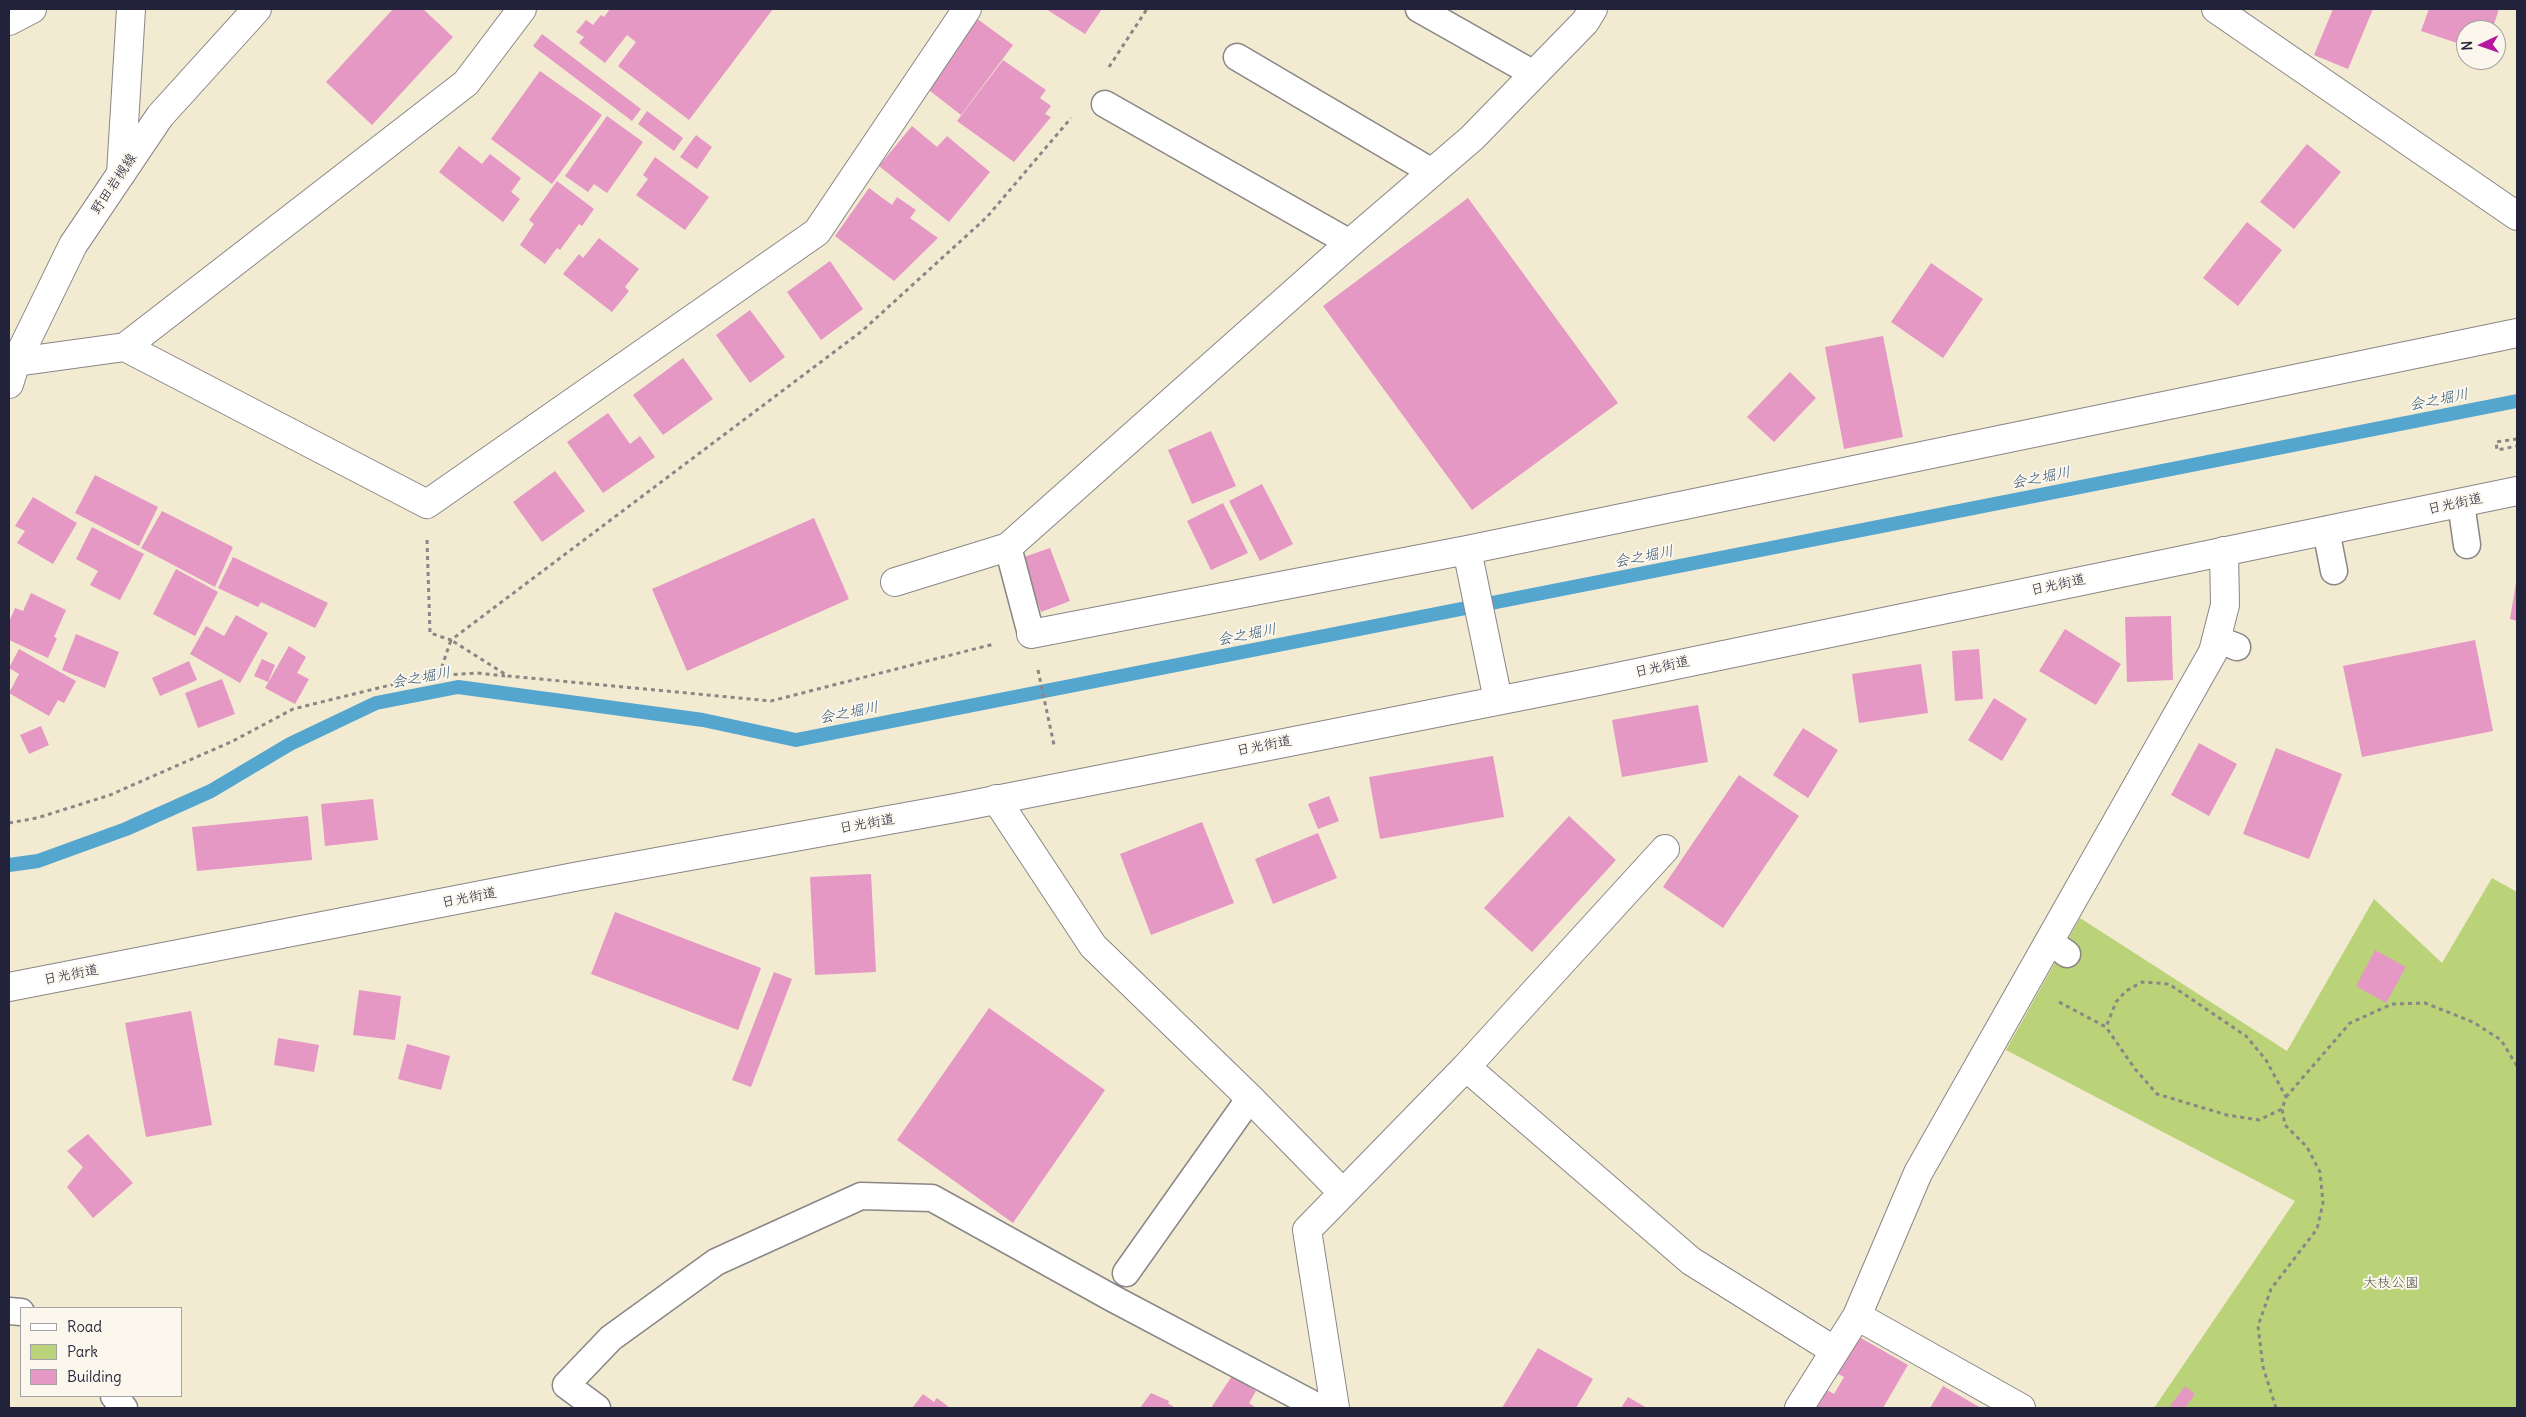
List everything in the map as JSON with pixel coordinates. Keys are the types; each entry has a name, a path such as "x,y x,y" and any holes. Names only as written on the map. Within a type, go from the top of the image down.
{"main road":[{"path":"9,21 32,9"},
{"path":"121,174 131,9"},
{"name":"野田岩槻線","path":"12,373 73,245 160,116 257,9"},
{"path":"12,373 125,347 466,83 522,9"},
{"path":"125,347 427,504 817,232 967,9"},
{"path":"895,582 1008,547 1350,243 1472,138 1585,22 1592,9"},
{"path":"2216,9 2517,216"},
{"path":"1030,634 1468,558 2517,333"},
{"name":"日光街道","path":"9,987 574,877 996,800 1498,700 2517,491"},
{"path":"1799,1408 1857,1316 1918,1173 2025,985 2058,947 2213,652 2226,643 2224,551"},
{"path":"1468,558 1498,700"},
{"path":"996,800 1093,946 1250,1098 1343,1193"},
{"path":"1335,1408 1307,1230 1466,1067 1665,849"},
{"path":"1466,1067 1691,1261 1835,1351"},
{"path":"1857,1316 2021,1408"}],"lane":[{"path":"1419,9 1534,74"},
{"path":"1236,57 1432,172"},
{"path":"1105,104 1350,243"},
{"path":"2461,502 2468,546"},
{"path":"2326,530 2334,571"},
{"path":"1008,547 1030,634"},
{"path":"1126,1273 1250,1098"},
{"path":"597,1408 566,1385 611,1338 716,1262 861,1196 932,1198 1112,1298 1320,1408"},
{"path":"115,1397 124,1408"}],"path":[{"path":"1107,70 1147,9"},
{"path":"439,675 451,640 862,331 987,217 1073,115"},
{"path":"2517,439 2496,442 2497,450 2517,446"},
{"path":"427,504 430,633 451,640 508,676"},
{"path":"9,823 37,818 110,795 233,741 293,709 427,676 477,673 771,701 1030,634"},
{"path":"1036,660 1054,745"},
{"path":"2106,1027 2116,1002 2126,991 2142,982 2169,984 2246,1036 2266,1060 2286,1097"},
{"path":"2025,985 2106,1027 2135,1069 2157,1094 2227,1115 2259,1120 2282,1109"},
{"path":"2276,1408 2263,1367 2258,1326 2271,1289 2317,1229 2323,1203 2320,1172 2307,1147 2285,1125 2282,1109 2286,1097 2350,1022 2392,1004 2425,1003 2473,1022 2501,1040 2517,1066"}],"green space":[{"name":"大枝公園","path":"2492,878 2517,892 2517,1408 2154,1408 2295,1201 2006,1050 2080,918 2287,1051 2374,899 2442,963"}],"building":[{"path":"393,9 423,9 453,37 372,125 326,82"},
{"path":"610,9 773,9 689,120 618,66 636,42 627,35 605,63 579,43 584,37 576,32 586,20 593,25 601,15 604,17"},
{"path":"1046,9 1102,9 1085,34"},
{"path":"2333,9 2373,9 2348,69 2314,55"},
{"path":"2429,9 2499,9 2495,20 2456,20 2456,43 2421,31"},
{"path":"976,18 1013,45 961,115 925,87"},
{"path":"542,34 641,109 632,121 533,46"},
{"path":"1003,60 1046,90 1040,98 1051,106 1045,114 1051,117 1014,162 957,121"},
{"path":"540,71 602,115 552,184 491,139"},
{"path":"647,111 683,138 674,151 638,124"},
{"path":"607,116 643,142 607,193 594,184 588,192 565,176"},
{"path":"912,126 937,147 947,136 990,172 949,222 879,166"},
{"path":"696,135 712,147 697,169 680,157"},
{"path":"2307,144 2341,172 2294,229 2260,202"},
{"path":"459,146 482,164 490,154 521,178 511,192 520,199 503,222 439,172"},
{"path":"655,157 709,197 685,230 636,195 648,179 643,175"},
{"path":"557,181 594,209 582,226 579,224 560,250 557,248 545,264 520,245 534,224 529,220"},
{"path":"869,188 892,205 897,197 916,210 910,218 938,238 894,281 835,236"},
{"path":"1468,198 1618,403 1472,510 1323,306"},
{"path":"2247,222 2282,250 2238,306 2203,278"},
{"path":"599,238 639,269 625,287 629,291 612,312 563,274 579,254 583,258"},
{"path":"830,261 863,309 821,340 787,292"},
{"path":"1931,263 1983,299 1943,358 1891,322"},
{"path":"750,310 785,357 750,383 716,335"},
{"path":"1883,336 1903,437 1844,449 1825,347"},
{"path":"683,358 713,399 663,435 633,395"},
{"path":"1790,372 1816,398 1774,442 1747,417"},
{"path":"608,413 630,444 640,436 655,457 603,493 567,442"},
{"path":"1211,431 1236,486 1192,504 1168,450"},
{"path":"555,471 585,511 542,542 513,502"},
{"path":"95,475 158,507 139,546 75,513"},
{"path":"1262,484 1293,544 1260,561 1229,501"},
{"path":"33,497 77,523 53,564 17,543 25,531 15,526"},
{"path":"1223,503 1248,553 1211,570 1187,521"},
{"path":"162,511 233,547 215,587 141,548"},
{"path":"814,518 849,599 687,671 652,589"},
{"path":"92,527 144,554 120,600 90,585 98,571 76,559"},
{"path":"1050,548 1070,601 1041,612 1021,558"},
{"path":"233,557 328,603 315,628 261,602 258,607 218,588"},
{"path":"176,569 218,592 195,636 153,614"},
{"path":"2517,583 2517,621 2510,619"},
{"path":"31,593 66,610 54,637 57,638 48,658 9,640 9,622 15,608 23,611"},
{"path":"236,615 268,633 240,683 190,654 206,626 224,636"},
{"path":"2171,616 2173,680 2127,682 2125,617"},
{"path":"2065,629 2121,664 2096,705 2039,671"},
{"path":"76,634 119,652 105,688 62,670"},
{"path":"2475,640 2493,731 2362,757 2343,666"},
{"path":"289,646 306,657 297,673 309,679 295,704 265,688"},
{"path":"19,649 76,681 64,703 58,700 49,716 9,693 19,674 9,668"},
{"path":"1979,649 1983,699 1955,701 1952,651"},
{"path":"262,659 275,665 268,682 254,676"},
{"path":"189,661 197,680 160,696 152,678"},
{"path":"1921,664 1928,713 1859,723 1852,674"},
{"path":"222,679 235,714 198,728 185,693"},
{"path":"1994,698 2027,719 2002,761 1968,740"},
{"path":"1698,705 1708,762 1622,777 1612,720"},
{"path":"41,726 49,745 29,754 20,735"},
{"path":"1803,728 1838,750 1808,798 1773,775"},
{"path":"2199,743 2237,764 2209,816 2171,795"},
{"path":"2276,748 2342,774 2309,859 2243,834"},
{"path":"1493,756 1504,817 1380,839 1369,777"},
{"path":"1739,775 1799,816 1723,928 1663,887"},
{"path":"1329,796 1339,821 1318,829 1308,804"},
{"path":"373,799 378,840 325,846 321,804"},
{"path":"308,816 312,860 197,871 192,827"},
{"path":"1569,816 1616,860 1532,952 1484,908"},
{"path":"1202,822 1234,903 1151,935 1120,854"},
{"path":"1318,833 1337,878 1273,904 1255,859"},
{"path":"871,874 876,972 815,975 810,877"},
{"path":"615,912 761,968 738,1030 591,974"},
{"path":"2375,950 2406,967 2386,1003 2356,986"},
{"path":"774,972 792,979 751,1087 732,1080"},
{"path":"359,990 401,996 395,1040 353,1035"},
{"path":"989,1008 1105,1090 1013,1223 897,1140"},
{"path":"191,1011 212,1125 146,1137 125,1023"},
{"path":"278,1038 319,1045 314,1072 274,1065"},
{"path":"407,1044 450,1056 441,1090 398,1079"},
{"path":"88,1134 133,1183 93,1218 67,1187 83,1167 67,1151"},
{"path":"1854,1334 1908,1365 1883,1408 1810,1408 1822,1387 1834,1394 1844,1377 1838,1374 1835,1379 1828,1376"},
{"path":"1538,1348 1593,1379 1576,1408 1502,1408"},
{"path":"1232,1376 1256,1391 1249,1403 1256,1408 1211,1408"},
{"path":"1943,1386 1981,1408 1930,1408"},
{"path":"2185,1386 2195,1394 2185,1408 2172,1408 2170,1406"},
{"path":"1151,1393 1169,1401 1168,1403 1175,1408 1140,1408"},
{"path":"923,1394 934,1402 937,1398 950,1408 912,1408"},
{"path":"1628,1397 1647,1408 1621,1408"}],"waterway":[{"name":"会之堀川","path":"9,865 38,861 126,829 211,791 290,744 376,703 458,687 703,720 796,740 2517,401"}]}
